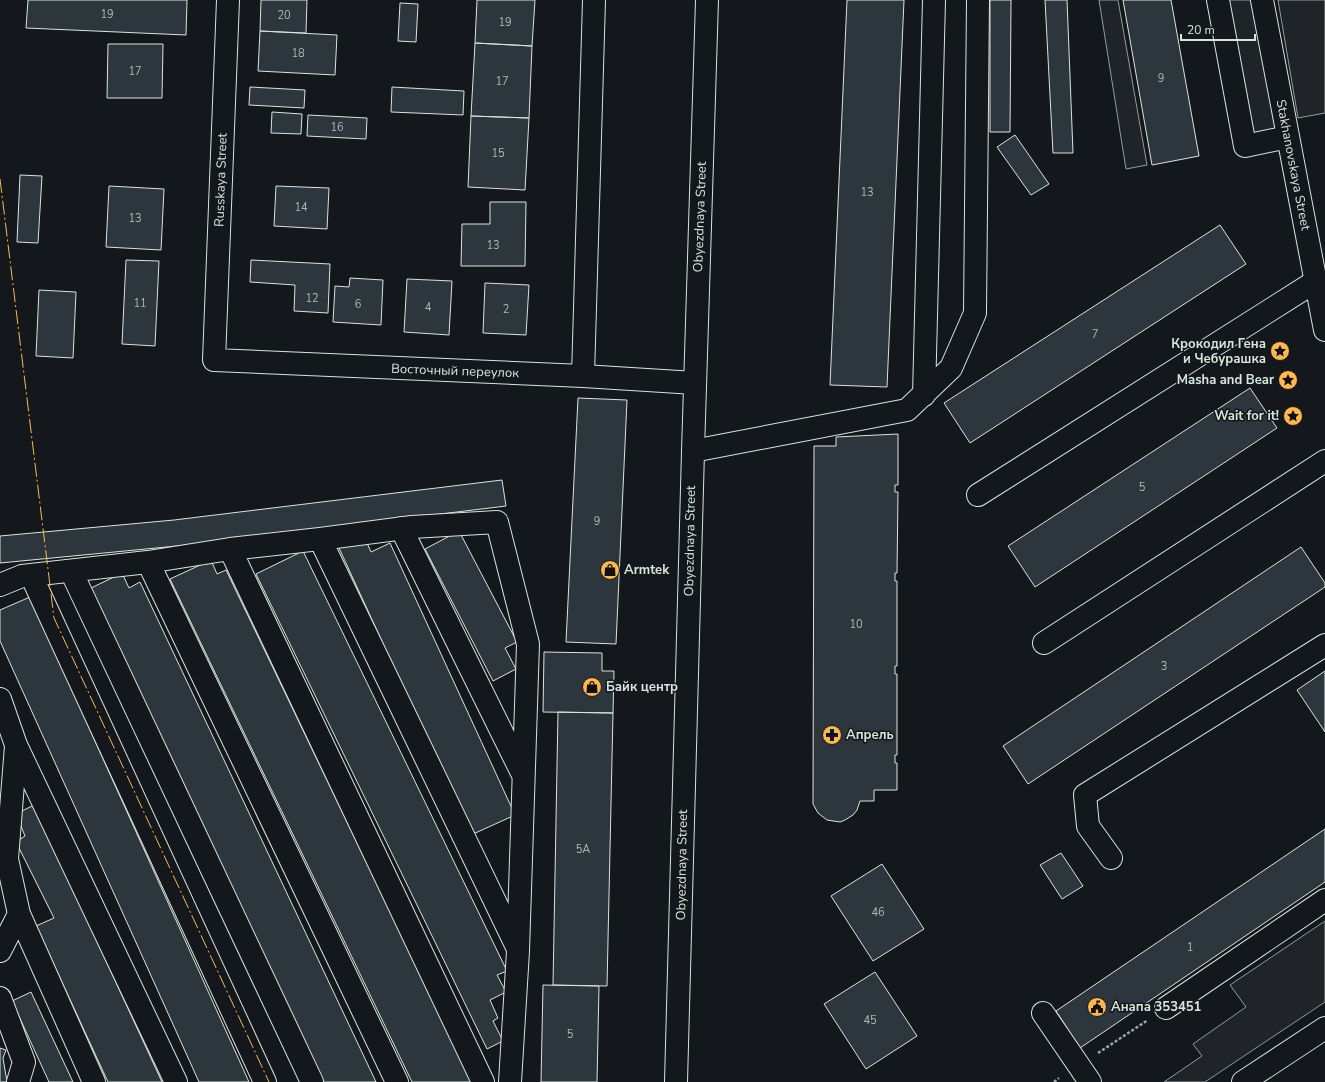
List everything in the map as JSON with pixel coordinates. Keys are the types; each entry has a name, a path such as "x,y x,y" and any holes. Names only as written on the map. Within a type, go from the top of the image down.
{"street":[{"name":"Russkaya Street","path":"214,360 228,0"},
{"path":"583,376 594,0"},
{"name":"Obyezdnaya Street","path":"676,1082 707,0"},
{"path":"924,395 934,0"},
{"path":"693,451 907,410 951,368 975,313 978,0"},
{"path":"1218,0 1246,146 1288,137"},
{"name":"Stakhanovskaya Street","path":"1262,0 1325,330"},
{"path":"978,495 1316,281"},
{"name":"Восточный переулок","path":"214,360 583,376 695,383"},
{"path":"1044,643 1325,461"},
{"path":"0,585 22,576 148,562 230,549 401,528 497,522 528,644 518,951 510,1082"},
{"path":"401,528 523,776"},
{"path":"320,539 518,951"},
{"path":"230,549 483,1082"},
{"path":"148,562 397,1082"},
{"path":"71,571 312,1082"},
{"path":"31,575 265,1082"},
{"path":"1111,858 1088,826 1085,795 1325,645"},
{"path":"0,699 16,745 176,1082"},
{"path":"16,745 7,859 19,914 94,1082"},
{"path":"1166,1008 1325,900"},
{"path":"0,951 19,914"},
{"path":"0,998 24,1062 18,1082"},
{"path":"1043,1013 1084,1074"},
{"path":"1243,1082 1325,1028"}],"path":[{"path":"1054,1082 1084,1074 1166,1008"}],"shaded area":[{"path":"1099,0 1118,0 1147,165 1126,169"},
{"path":"1225,0 1256,0 1281,130 1250,137"},
{"path":"1278,0 1325,0 1325,113 1298,118"},
{"path":"1325,921 1325,1002 1205,1082 1164,1082 1202,1056 1193,1044 1246,1007 1230,985"}],"building":[{"path":"28,0 187,0 186,35 26,28"},
{"path":"261,0 307,0 306,33 260,31"},
{"path":"477,0 535,0 532,46 475,43"},
{"path":"847,0 904,0 887,387 830,385"},
{"path":"990,0 1011,0 1010,132 990,132"},
{"path":"1045,0 1067,0 1073,153 1053,153"},
{"path":"1123,0 1171,0 1199,156 1152,165"},
{"path":"400,3 418,4 416,42 398,41"},
{"path":"260,31 337,35 335,75 258,71"},
{"path":"475,43 532,46 529,118 471,116"},
{"path":"108,44 163,44 162,98 107,98"},
{"path":"250,87 305,90 304,108 249,105"},
{"path":"392,87 464,91 463,115 391,112"},
{"path":"272,112 302,114 301,134 271,133"},
{"path":"308,115 367,118 366,139 307,136"},
{"path":"471,116 529,118 525,190 468,187"},
{"path":"1015,135 1049,184 1031,195 997,147"},
{"path":"20,175 42,176 38,243 17,242"},
{"path":"109,186 164,189 161,250 106,247"},
{"path":"276,186 329,188 327,229 274,226"},
{"path":"490,202 526,202 525,266 461,266 462,224 490,224"},
{"path":"1220,225 1246,264 970,443 944,403"},
{"path":"126,260 159,261 155,346 122,344"},
{"path":"251,260 330,264 328,313 294,311 295,285 250,282"},
{"path":"350,278 383,280 381,325 333,322 335,286 349,287"},
{"path":"407,279 452,281 449,335 404,332"},
{"path":"485,283 529,285 526,335 483,333"},
{"path":"39,290 76,292 73,358 36,356"},
{"path":"1250,388 1277,428 1035,587 1008,546"},
{"path":"578,398 627,400 616,644 566,642"},
{"path":"898,434 898,485 895,485 895,492 898,492 897,573 895,573 895,581 897,581 897,666 895,666 895,674 897,674 897,755 895,755 895,763 897,763 897,790 874,790 874,801 860,801 857,810 853,815 840,822 827,820 818,813 813,804 814,446 836,446 836,437"},
{"path":"502,480 506,506 177,546 0,563 0,536 174,520"},
{"path":"459,531 517,642 505,648 516,669 493,681 425,549"},
{"path":"364,536 371,552 390,543 515,815 471,835 339,548"},
{"path":"1301,547 1325,583 1325,587 1028,784 1003,746"},
{"path":"303,551 507,971 497,975 506,992 490,1000 498,1018 493,1021 503,1041 487,1049 256,574"},
{"path":"211,560 217,574 226,570 472,1082 412,1082 170,579"},
{"path":"122,573 129,588 140,582 376,1082 320,1082 87,590"},
{"path":"30,597 249,1082 199,1082 0,641 0,610"},
{"path":"544,652 602,653 602,671 614,671 613,713 543,712"},
{"path":"1325,671 1325,732 1297,690"},
{"path":"558,712 613,713 607,986 553,985"},
{"path":"34,805 162,1082 108,1082 36,926 54,918 16,842 25,836 16,814"},
{"path":"1325,829 1325,882 1080,1048 1056,1011"},
{"path":"1061,853 1083,886 1062,899 1040,865"},
{"path":"882,864 924,929 873,961 831,896"},
{"path":"875,972 917,1036 866,1069 824,1004"},
{"path":"543,985 599,986 597,1082 541,1082"},
{"path":"31,992 73,1082 49,1082 12,1001"},
{"path":"0,1048 6,1050 3,1058 7,1082 0,1082"}],"power":[{"path":"0,179 54,618 269,1082"}],"place":[{"name":"Крокодил Гена и Чебурашка","path":"1280,351"},
{"name":"Masha and Bear","path":"1288,380"},
{"name":"Wait for it!","path":"1293,416"},
{"name":"Armtek","path":"610,570"},
{"name":"Байк центр","path":"592,687"},
{"name":"Апрель","path":"832,735"},
{"name":"Анапа 353451","path":"1097,1007"}]}
